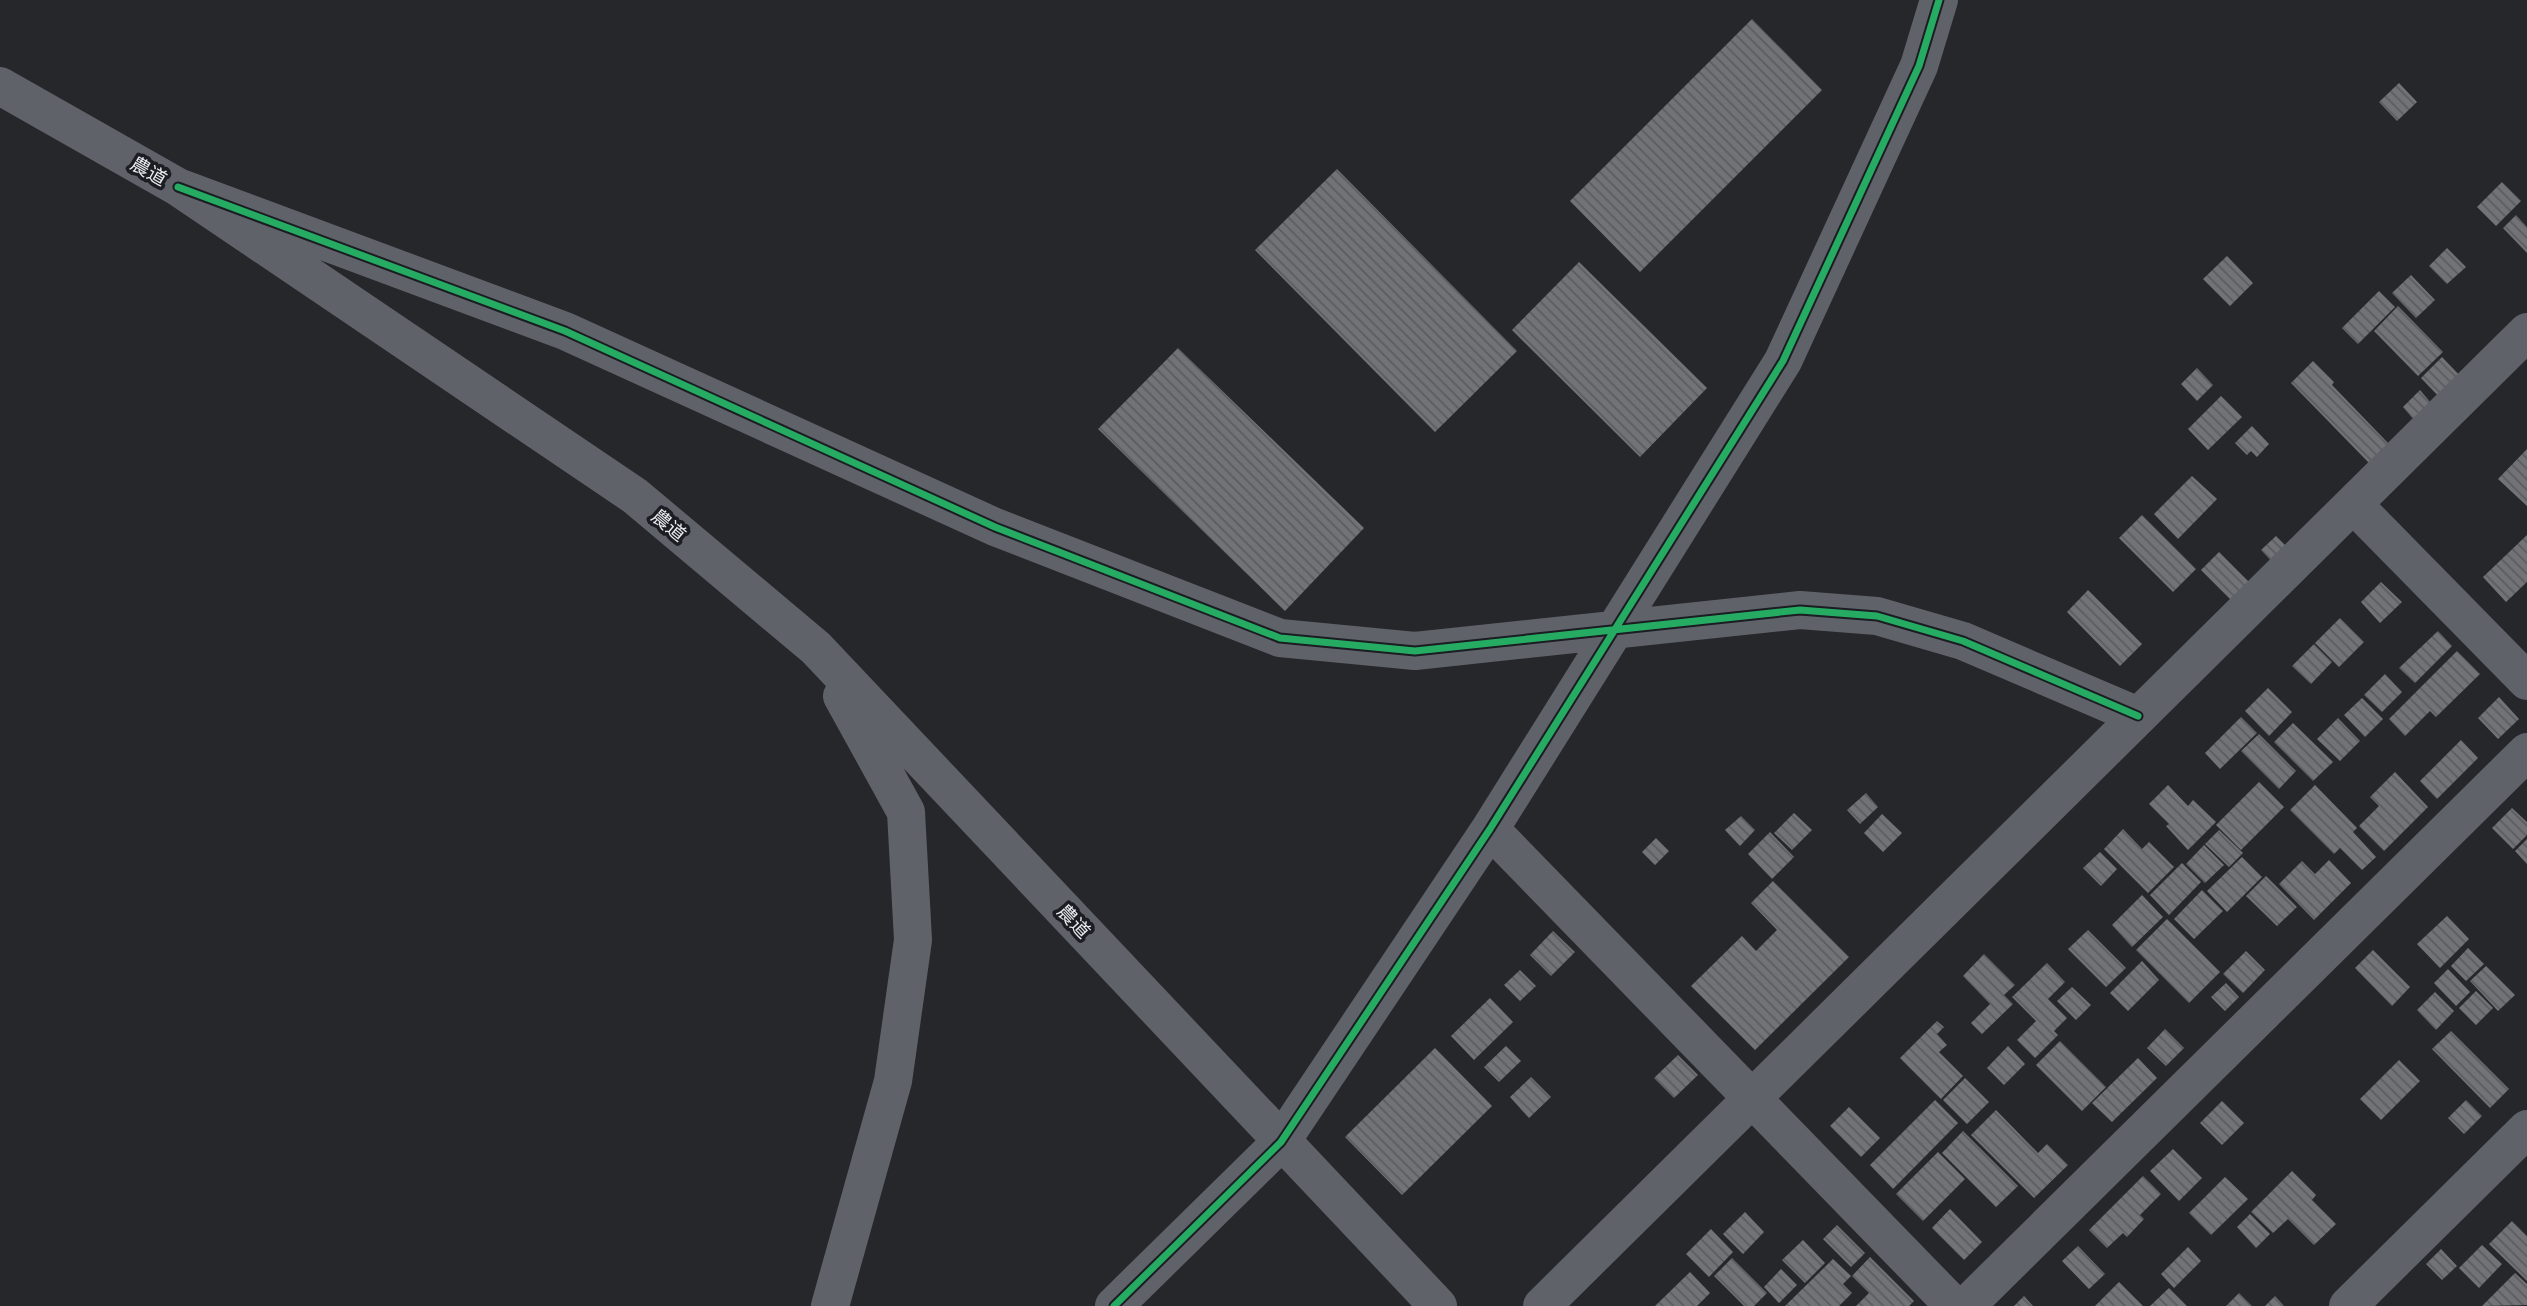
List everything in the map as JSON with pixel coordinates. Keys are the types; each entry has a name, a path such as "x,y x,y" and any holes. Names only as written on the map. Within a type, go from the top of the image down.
{"street":[{"path":"1114,1306 1281,1142 1490,828 1616,629 1783,361 1919,66 1939,0"},
{"name":"農道","path":"0,86 178,187 635,496 816,648 1438,1306"},
{"path":"178,187 565,331 995,527 1280,638 1416,651 1800,610 1877,616 1963,640 2138,716"},
{"path":"1542,1306 2527,332"},
{"path":"2353,504 2527,681"},
{"path":"816,648 906,812 913,940 893,1081 830,1306"},
{"path":"1966,1306 2527,752"},
{"path":"1490,828 1954,1306"},
{"path":"2348,1306 2527,1129"}],"building":[{"path":"1752,19 1822,90 1640,272 1570,201"},
{"path":"2399,83 2417,102 2397,121 2379,102"},
{"path":"1337,169 1517,351 1435,432 1255,250"},
{"path":"2502,182 2521,201 2496,226 2477,207"},
{"path":"2516,215 2527,227 2527,253 2503,228"},
{"path":"2447,248 2466,267 2447,284 2429,266"},
{"path":"2227,256 2253,283 2230,306 2203,279"},
{"path":"1579,262 1707,388 1640,457 1512,330"},
{"path":"2411,275 2435,300 2416,318 2392,293"},
{"path":"2379,291 2395,307 2358,344 2342,328"},
{"path":"2398,306 2443,352 2418,376 2374,331"},
{"path":"1178,348 1364,528 1285,611 1098,429"},
{"path":"2442,357 2464,380 2443,401 2421,378"},
{"path":"2313,361 2334,382 2332,385 2389,444 2369,463 2291,383"},
{"path":"2197,368 2213,385 2197,401 2181,384"},
{"path":"2420,390 2431,403 2414,420 2403,407"},
{"path":"2221,396 2242,417 2208,450 2188,429"},
{"path":"2252,426 2269,444 2257,457 2251,451 2247,455 2235,443"},
{"path":"2527,449 2527,506 2498,479"},
{"path":"2192,476 2217,499 2178,539 2154,514"},
{"path":"2142,515 2196,569 2173,592 2119,538"},
{"path":"2527,535 2527,582 2506,602 2483,577"},
{"path":"2276,536 2290,550 2275,565 2261,550"},
{"path":"2219,552 2253,586 2234,603 2201,570"},
{"path":"2381,582 2402,602 2380,623 2361,602"},
{"path":"2088,590 2142,644 2120,666 2067,612"},
{"path":"2340,618 2364,642 2339,667 2315,643"},
{"path":"2438,631 2452,646 2415,683 2399,668"},
{"path":"2314,644 2332,662 2311,684 2292,666"},
{"path":"2457,651 2480,674 2436,717 2430,711 2405,736 2389,719"},
{"path":"2385,674 2402,692 2382,712 2364,695"},
{"path":"2268,688 2292,712 2269,736 2245,711"},
{"path":"2499,697 2519,719 2498,739 2478,718"},
{"path":"2362,698 2383,719 2365,737 2344,715"},
{"path":"2241,717 2257,733 2220,769 2205,753"},
{"path":"2338,718 2360,741 2340,761 2317,739"},
{"path":"2293,723 2333,762 2313,781 2274,742"},
{"path":"2259,734 2296,771 2279,789 2241,751"},
{"path":"2461,740 2478,758 2437,799 2420,781"},
{"path":"2395,772 2428,807 2384,851 2359,826 2379,806 2370,797"},
{"path":"2259,782 2284,807 2241,850 2216,825"},
{"path":"2168,785 2188,806 2193,800 2216,822 2188,850 2166,826 2169,824 2149,804"},
{"path":"2315,785 2357,828 2353,832 2376,857 2362,870 2340,848 2334,854 2290,810"},
{"path":"1866,793 1878,807 1860,824 1847,810"},
{"path":"2512,808 2527,822 2527,835 2513,849 2492,828"},
{"path":"1794,813 1812,830 1792,850 1774,833"},
{"path":"1882,814 1902,833 1883,852 1864,833"},
{"path":"1741,816 1755,830 1740,846 1725,830"},
{"path":"2123,829 2142,849 2149,842 2174,867 2148,893 2104,849"},
{"path":"2219,830 2243,853 2229,867 2205,844"},
{"path":"1770,832 1794,857 1772,879 1748,854"},
{"path":"1656,838 1669,851 1655,865 1642,852"},
{"path":"2527,839 2527,864 2515,851"},
{"path":"2204,845 2224,865 2205,883 2186,864"},
{"path":"2100,852 2117,869 2101,886 2083,868"},
{"path":"2242,857 2262,877 2227,912 2207,891"},
{"path":"2329,860 2351,883 2314,920 2279,884 2302,861 2315,874"},
{"path":"2182,863 2201,882 2169,915 2150,895"},
{"path":"2266,876 2297,907 2277,926 2246,896"},
{"path":"1773,881 1849,957 1755,1050 1691,986 1742,936 1756,951 1777,930 1751,903"},
{"path":"2202,890 2223,911 2194,939 2174,919"},
{"path":"2142,895 2163,917 2132,947 2112,925"},
{"path":"2447,916 2469,939 2440,968 2417,944"},
{"path":"2167,919 2220,972 2189,1003 2136,950"},
{"path":"2088,930 2126,968 2106,987 2068,949"},
{"path":"1553,931 1575,952 1551,976 1530,955"},
{"path":"2468,948 2484,964 2466,981 2451,966"},
{"path":"2373,950 2410,987 2392,1006 2355,968"},
{"path":"2246,951 2265,970 2243,993 2223,974"},
{"path":"1984,954 2015,985 2004,995 2013,1004 1982,1034 1971,1023 1990,1004 1963,976"},
{"path":"2142,961 2159,980 2128,1011 2110,993"},
{"path":"2047,963 2065,982 2048,999 2067,1018 2054,1031 2058,1035 2035,1058 2017,1040 2036,1021 2012,997"},
{"path":"2486,966 2515,995 2498,1011 2470,981"},
{"path":"2448,969 2470,992 2456,1006 2434,983"},
{"path":"1520,970 1536,986 1520,1001 1504,985"},
{"path":"2226,983 2239,997 2225,1011 2211,997"},
{"path":"2072,987 2091,1005 2076,1020 2057,1001"},
{"path":"2476,991 2493,1008 2476,1025 2459,1008"},
{"path":"2435,992 2454,1011 2436,1030 2417,1010"},
{"path":"1490,998 1513,1022 1474,1060 1451,1036"},
{"path":"1937,1021 1944,1027 1937,1034 1947,1045 1939,1052 1963,1076 1941,1099 1900,1058"},
{"path":"2165,1029 2184,1048 2166,1066 2147,1048"},
{"path":"2451,1031 2509,1089 2490,1108 2432,1049"},
{"path":"2060,1041 2106,1087 2082,1111 2036,1065"},
{"path":"1506,1046 1521,1061 1499,1082 1484,1067"},
{"path":"2008,1046 2025,1064 2004,1085 1987,1068"},
{"path":"1435,1048 1492,1106 1402,1195 1345,1137"},
{"path":"1678,1055 1698,1075 1674,1098 1654,1078"},
{"path":"2138,1058 2157,1078 2112,1122 2092,1103"},
{"path":"2399,1060 2420,1081 2381,1120 2360,1099"},
{"path":"1531,1077 1551,1097 1529,1118 1510,1097"},
{"path":"1965,1078 1989,1102 1967,1124 1943,1100"},
{"path":"1935,1100 1958,1123 1893,1189 1870,1165"},
{"path":"2466,1100 2482,1116 2464,1134 2448,1118"},
{"path":"2222,1101 2244,1123 2222,1145 2200,1123"},
{"path":"1849,1107 1880,1138 1861,1157 1830,1126"},
{"path":"1996,1110 2038,1153 2047,1144 2068,1165 2034,1198 1971,1135"},
{"path":"1963,1131 2018,1186 1996,1207 1942,1153"},
{"path":"2173,1149 2202,1178 2179,1201 2150,1171"},
{"path":"1938,1152 1965,1179 1923,1221 1896,1194"},
{"path":"2292,1171 2316,1195 2312,1200 2336,1224 2314,1245 2288,1219 2273,1233 2251,1212"},
{"path":"2143,1176 2161,1194 2140,1215 2144,1219 2127,1237 2123,1233 2107,1248 2089,1230"},
{"path":"2225,1177 2248,1199 2211,1235 2189,1213"},
{"path":"1950,1209 1982,1242 1964,1260 1932,1228"},
{"path":"1745,1212 1764,1232 1743,1254 1723,1234"},
{"path":"2250,1214 2270,1234 2256,1248 2237,1227"},
{"path":"2512,1221 2527,1236 2527,1281 2489,1244"},
{"path":"1837,1225 1865,1253 1851,1267 1823,1239"},
{"path":"1711,1229 1733,1252 1709,1277 1686,1254"},
{"path":"1803,1240 1825,1263 1805,1283 1782,1260"},
{"path":"2482,1245 2502,1264 2479,1288 2459,1268"},
{"path":"2078,1246 2105,1274 2089,1289 2062,1261"},
{"path":"2188,1247 2201,1261 2174,1288 2161,1274"},
{"path":"2441,1249 2457,1266 2442,1280 2426,1264"},
{"path":"1870,1257 1914,1301 1909,1306 1856,1306 1869,1293 1852,1276"},
{"path":"1732,1258 1767,1293 1754,1306 1744,1306 1714,1276"},
{"path":"1833,1259 1851,1276 1843,1284 1852,1293 1839,1306 1785,1306"},
{"path":"1781,1269 1797,1285 1779,1303 1764,1287"},
{"path":"1690,1272 1710,1293 1697,1306 1655,1306"},
{"path":"2515,1273 2527,1284 2527,1305 2482,1306"},
{"path":"2119,1282 2143,1306 2095,1306"},
{"path":"2169,1288 2187,1306 2150,1306"},
{"path":"2239,1293 2252,1306 2226,1306"},
{"path":"2024,1296 2033,1306 2014,1306"},
{"path":"2275,1296 2284,1306 2265,1306"}],"cycle path":[{"path":"1114,1306 1281,1142 1490,829 1783,361 1919,66 1939,0"},
{"path":"178,187 565,331 995,527 1280,638 1415,651 1800,610 1877,616 1963,641 2138,716"}]}
